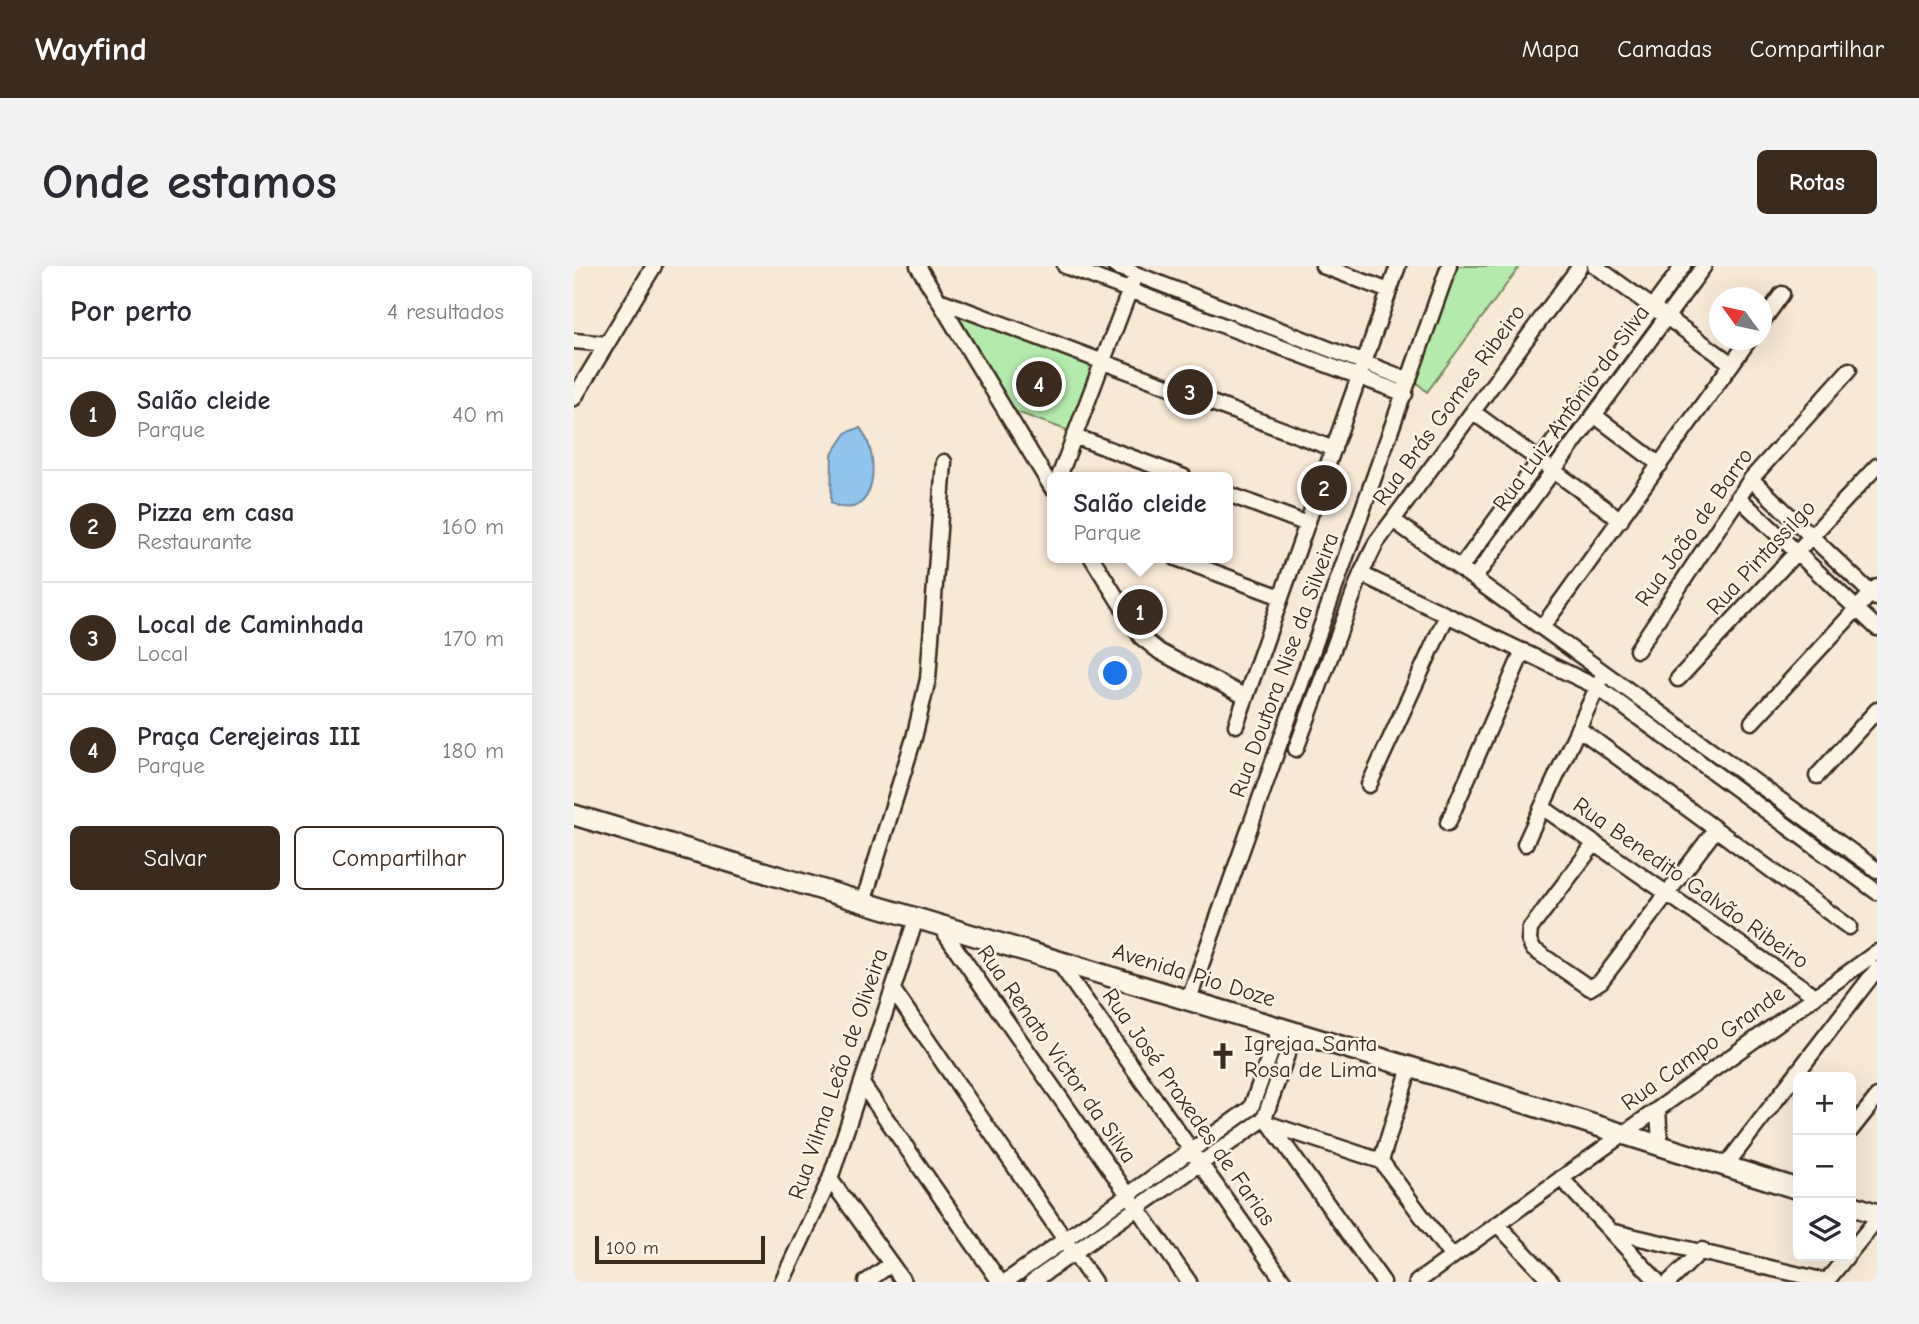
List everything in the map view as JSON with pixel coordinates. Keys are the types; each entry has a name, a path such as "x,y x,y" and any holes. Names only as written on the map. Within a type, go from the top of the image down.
{"street":[{"path":"574,398 654,266"},
{"path":"918,266 1047,480"},
{"path":"1065,266 1360,377 1407,387"},
{"path":"1115,266 1137,270 1365,363 1407,387"},
{"path":"1323,266 1389,291"},
{"path":"1236,725 1398,266"},
{"name":"Rua Doutora Nise da Silveira","path":"1189,999 1449,266"},
{"name":"Rua Brás Gomes Ribeiro","path":"1296,750 1361,574 1376,542 1580,266"},
{"path":"1595,266 1732,364"},
{"name":"Rua Luiz Antônio da Silva","path":"1461,567 1683,266"},
{"name":"Rua Luiz Antônio da Silva","path":"1475,577 1704,266"},
{"path":"1061,472 1137,270"},
{"path":"1772,308 1782,294"},
{"path":"939,300 1334,449"},
{"path":"574,341 607,344"},
{"path":"1543,626 1742,350"},
{"name":"Rua João de Barro","path":"1637,650 1751,479 1849,370"},
{"path":"1473,412 1621,520"},
{"path":"1594,415 1660,465"},
{"path":"1074,436 1171,472"},
{"path":"863,902 915,738 928,679 944,462"},
{"name":"Rua Pintassilgo","path":"1678,679 1877,466"},
{"path":"1751,479 1875,593 1855,608 1752,722"},
{"path":"1233,496 1307,524"},
{"path":"1738,497 1877,628"},
{"path":"1393,520 1877,870"},
{"name":"Rua Doutora Nise da Silveira","path":"1095,563 1141,637 1160,652 1246,697"},
{"path":"1189,563 1281,597"},
{"path":"1361,574 1597,687 1877,892"},
{"path":"1369,785 1447,615"},
{"path":"1448,823 1523,651"},
{"path":"1525,844 1605,671"},
{"path":"1817,776 1877,710"},
{"path":"1578,728 1849,927"},
{"path":"1754,801 1763,787"},
{"name":"Rua Benedito Galvão Ribeiro","path":"1542,807 1815,996"},
{"name":"Avenida Pio Doze","path":"574,815 916,919 1056,958 1793,1186"},
{"path":"1595,843 1530,929 1529,940 1533,949 1590,988 1601,981 1716,829"},
{"name":"Rua Vilma Leão de Oliveira","path":"782,1282 830,1179 916,919"},
{"name":"Rua Renato Victor da Silva","path":"940,926 1189,1282"},
{"name":"Rua Campo Grande","path":"1417,1282 1436,1277 1452,1257 1877,952"},
{"name":"Rua José Praxedes de Farias","path":"1056,958 1284,1282"},
{"path":"1726,1166 1877,969"},
{"path":"893,990 1094,1282"},
{"path":"862,1084 1003,1282 1251,1108 1288,1030"},
{"path":"1032,1282 1201,1164 1268,1122 1288,1030"},
{"path":"1381,1161 1410,1067"},
{"path":"1856,1124 1877,1097"},
{"path":"1251,1108 1268,1122 1383,1282"},
{"path":"1658,1109 1660,1144"},
{"path":"1268,1122 1381,1161 1452,1257"},
{"path":"1561,1178 1658,1282"},
{"path":"830,1179 904,1282"},
{"path":"1856,1207 1877,1213"},
{"path":"1856,1245 1877,1219"},
{"path":"1498,1224 1552,1282"},
{"path":"1614,1232 1702,1250 1826,1282 1843,1261"},
{"path":"1670,1282 1702,1250"},
{"path":"866,1282 891,1264"}],"green space":[{"path":"1453,266 1520,266 1427,392 1414,380"},
{"path":"939,302 1098,363 1072,432 1000,406"}],"water":[{"path":"860,428 871,454 871,484 858,505 846,507 831,503 832,454 847,432"}],"place":[{"name":"Praça Cerejeiras III","path":"1039,384"},
{"name":"Local de Caminhada","path":"1190,392"},
{"name":"Pizza em casa","path":"1324,488"},
{"name":"Salão cleide","path":"1140,612"},
{"name":"Igrejaa Santa Rosa de Lima","path":"1223,1056"}]}
